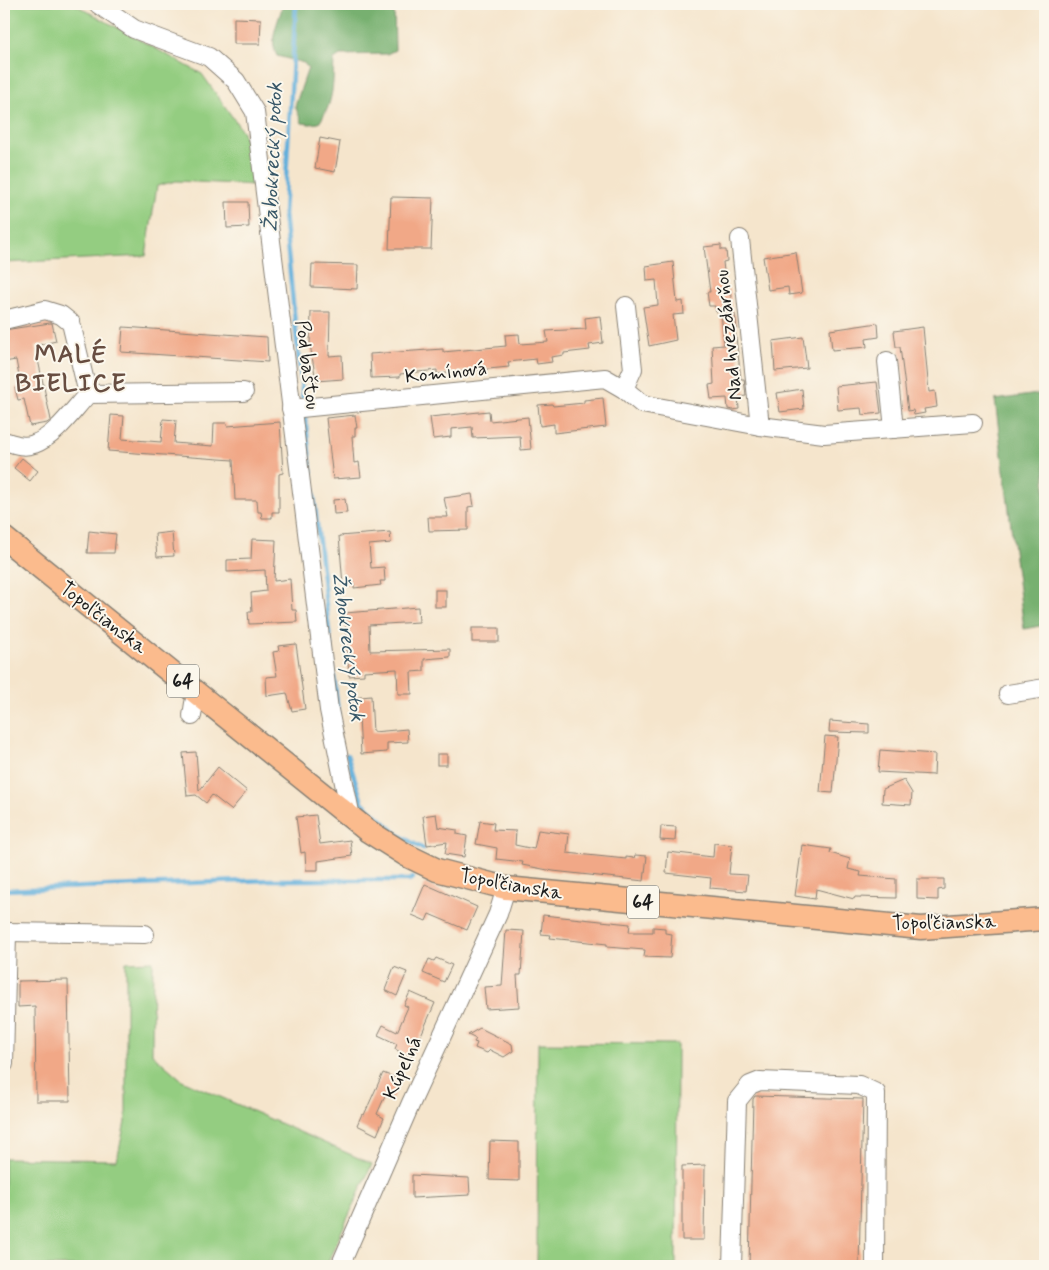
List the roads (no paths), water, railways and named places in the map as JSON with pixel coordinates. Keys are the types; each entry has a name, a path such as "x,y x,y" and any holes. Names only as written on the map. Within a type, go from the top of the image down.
{"main road":[{"name":"Topoľčianska","path":"4,538 351,817 389,845 419,862 460,878 506,888 921,928 1043,920"}],"street":[{"name":"Pod baštou","path":"98,4 134,28 209,57 236,81 255,112 329,710 351,817"},
{"name":"Nad hvezdárňou","path":"740,239 760,426"},
{"path":"626,306 633,369 624,389 642,404 760,426 824,434 973,423"},
{"path":"4,320 45,310 61,314 72,323 88,394"},
{"path":"887,361 894,429"},
{"name":"Komínová","path":"291,410 605,378 624,389"},
{"path":"4,441 20,446 34,444 50,434 88,394 244,392"},
{"path":"1008,694 1045,688"},
{"path":"192,716 194,703 200,694"},
{"name":"Kúpeľná","path":"340,1266 411,1103 498,914 506,888"},
{"path":"4,1064 5,932 145,934"},
{"path":"732,1266 737,1101 750,1085 760,1082 860,1086 876,1093 875,1266"}],"waterway":[{"name":"Žabokrecký potok","path":"296,4 284,214 303,401"},
{"name":"Žabokrecký potok","path":"305,416 338,713"},
{"name":"Žabokrecký potok","path":"347,755 362,802 397,834 423,849"},
{"name":"Žabokrecký potok","path":"4,890 270,880 409,880 413,878"}],"district":[{"name":"MALÉ BIELICE","path":"71,370"}]}
